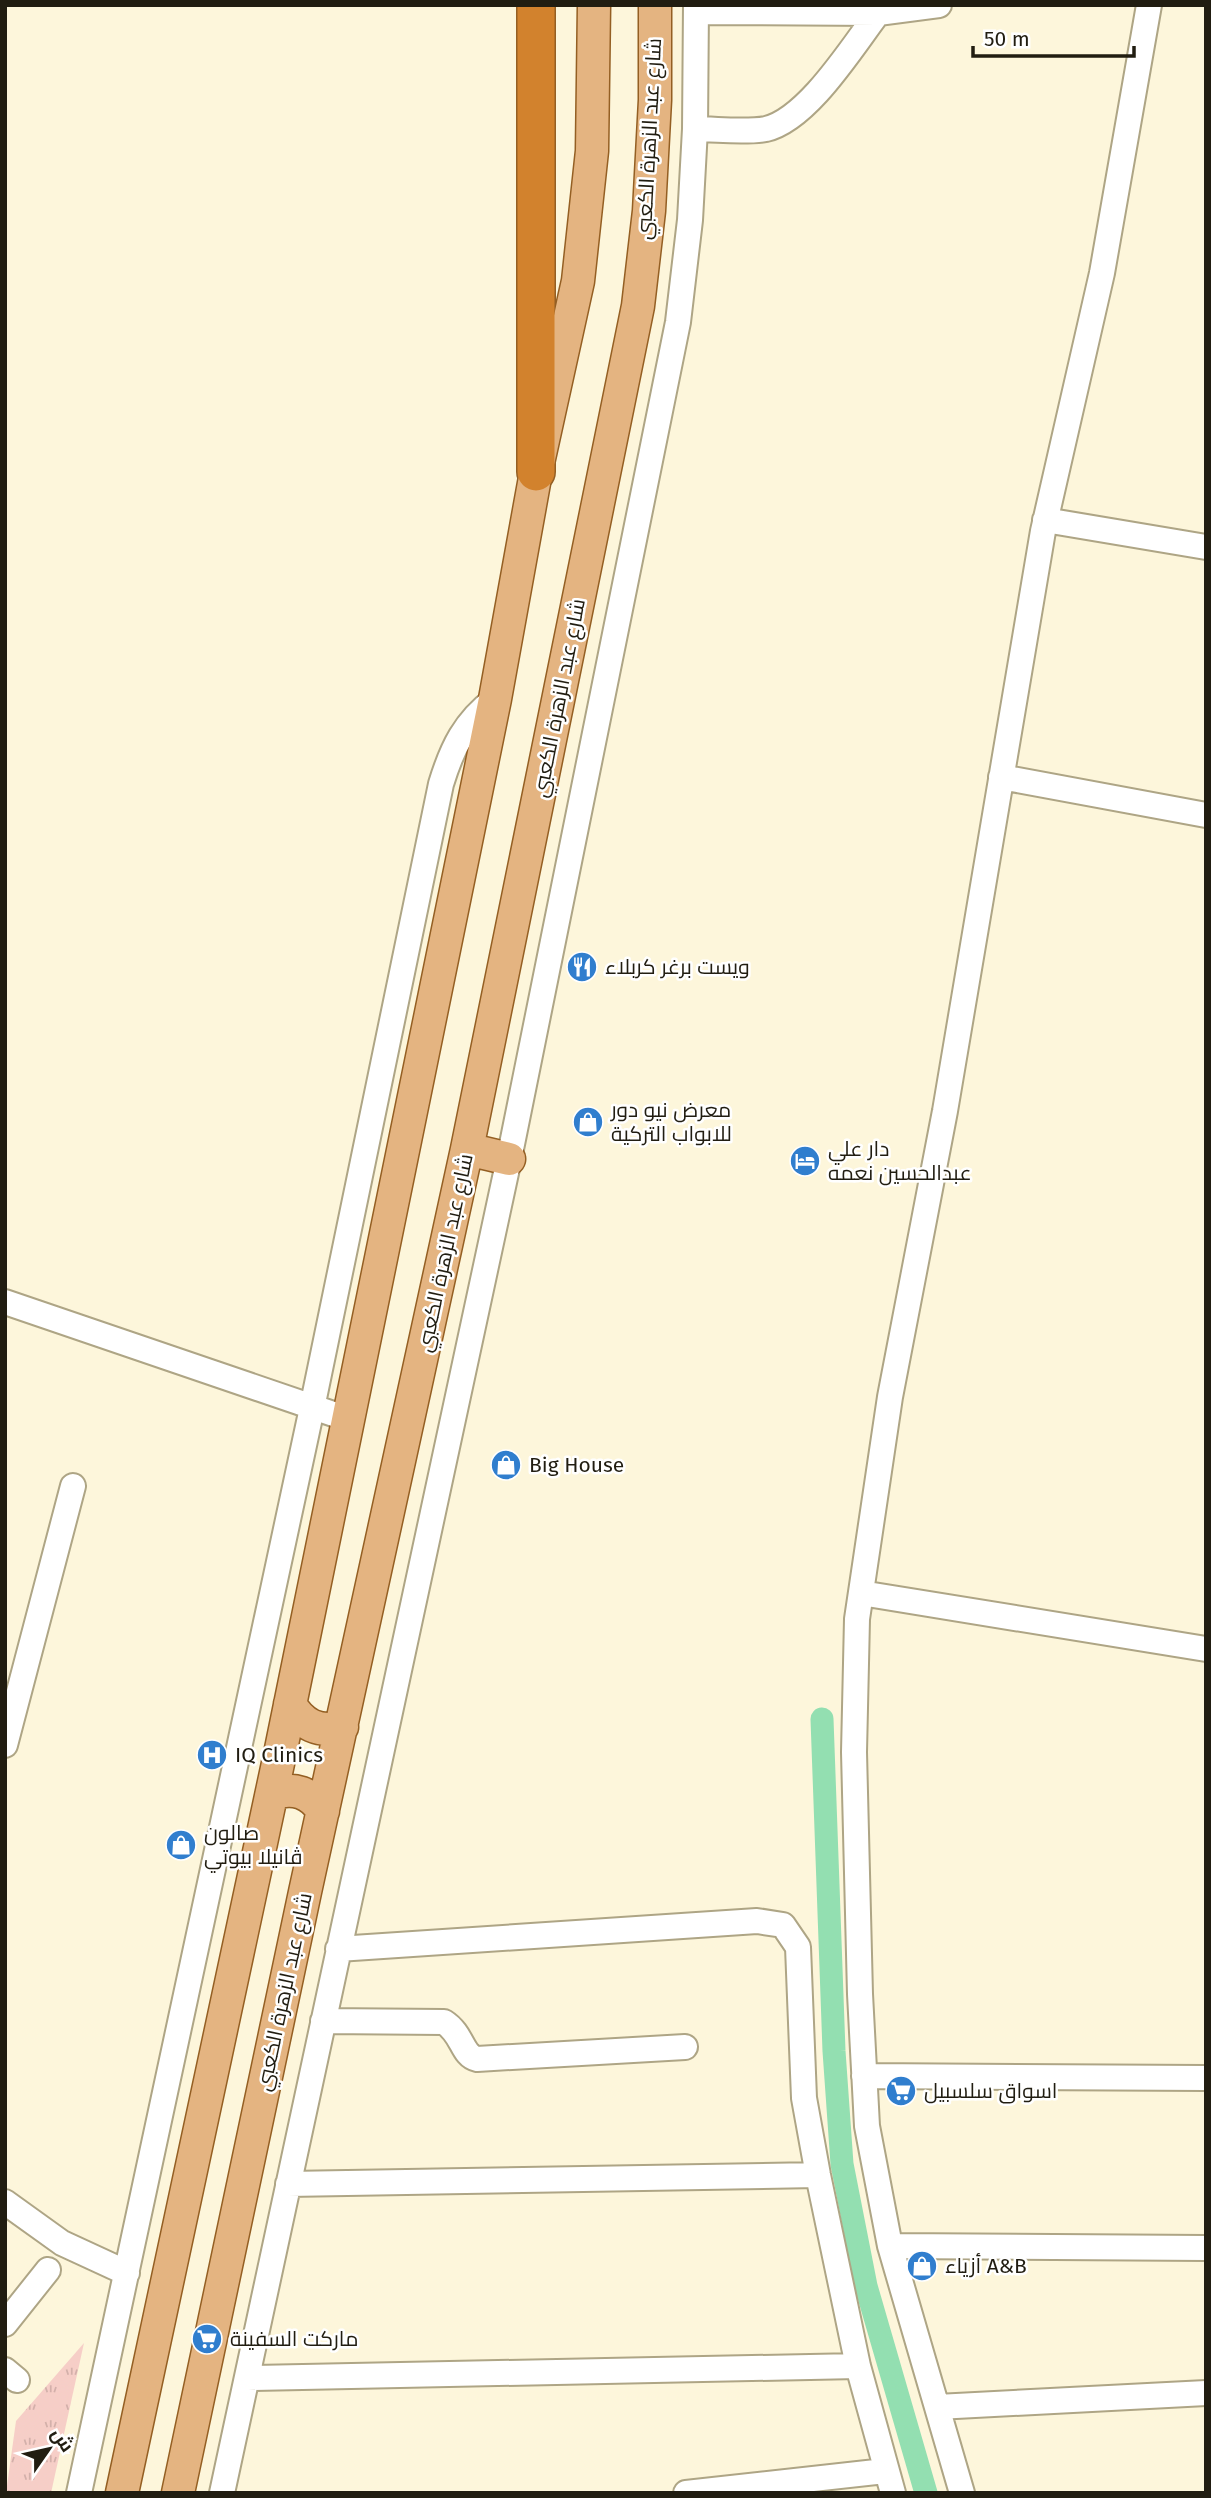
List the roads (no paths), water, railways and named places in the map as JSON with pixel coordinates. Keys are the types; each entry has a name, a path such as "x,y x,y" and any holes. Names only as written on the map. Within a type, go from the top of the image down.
{"highway":[{"path":"536,5 536,472"}],"main road":[{"path":"122,2488 272,1794 495,699 536,472 572,310 585,229 592,151 594,5"},
{"name":"شارع عبد الزهرة الكعبي","path":"178,2493 467,1149 638,306 649,211 655,5"},
{"path":"467,1149 509,1159"},
{"path":"290,1704 295,1713 311,1727 342,1727"},
{"path":"272,1794 281,1790 301,1792 310,1796 323,1811"}],"street":[{"path":"222,2493 509,1159 678,322 690,220 695,129 696,9 878,13 939,5"},
{"path":"962,2493 890,2246 867,2126 854,1752 857,1619 890,1397 945,1111 1045,520 1102,273 1149,5"},
{"path":"695,129 766,129 785,121 801,110 819,90 878,13"},
{"path":"1045,520 1206,547"},
{"path":"79,2493 312,1408 440,783 462,731 495,699"},
{"path":"1001,777 1206,815"},
{"path":"5,1302 348,1419"},
{"path":"5,1745 73,1486"},
{"path":"861,1593 1206,1649"},
{"path":"338,1949 757,1920 783,1925 798,1947 804,2098 858,2366 889,2482 685,2493"},
{"path":"323,2021 444,2022 454,2028 466,2053 477,2059 685,2047"},
{"path":"864,2076 1206,2078"},
{"path":"288,2183 818,2175"},
{"path":"5,2202 62,2243 127,2273"},
{"path":"890,2246 1206,2248"},
{"path":"5,2324 48,2270"},
{"path":"248,2378 858,2366"},
{"path":"937,2407 1206,2393"}],"waterway":[{"path":"822,1719 834,2051 842,2164 866,2286 926,2493"}],"place":[{"name":"ويست برغر كربلاء","path":"582,967"},
{"name":"معرض نيو دور للابواب التركية","path":"588,1122"},
{"name":"دار علي عبدالحسين نعمه","path":"805,1161"},
{"name":"Big House","path":"506,1465"},
{"name":"IQ Clinics","path":"212,1755"},
{"name":"صالون ڤانيلا بيوتي","path":"181,1845"},
{"name":"اسواق سلسبيل","path":"901,2091"},
{"name":"أزياء A&B","path":"922,2266"},
{"name":"ماركت السفينة","path":"207,2339"}]}
